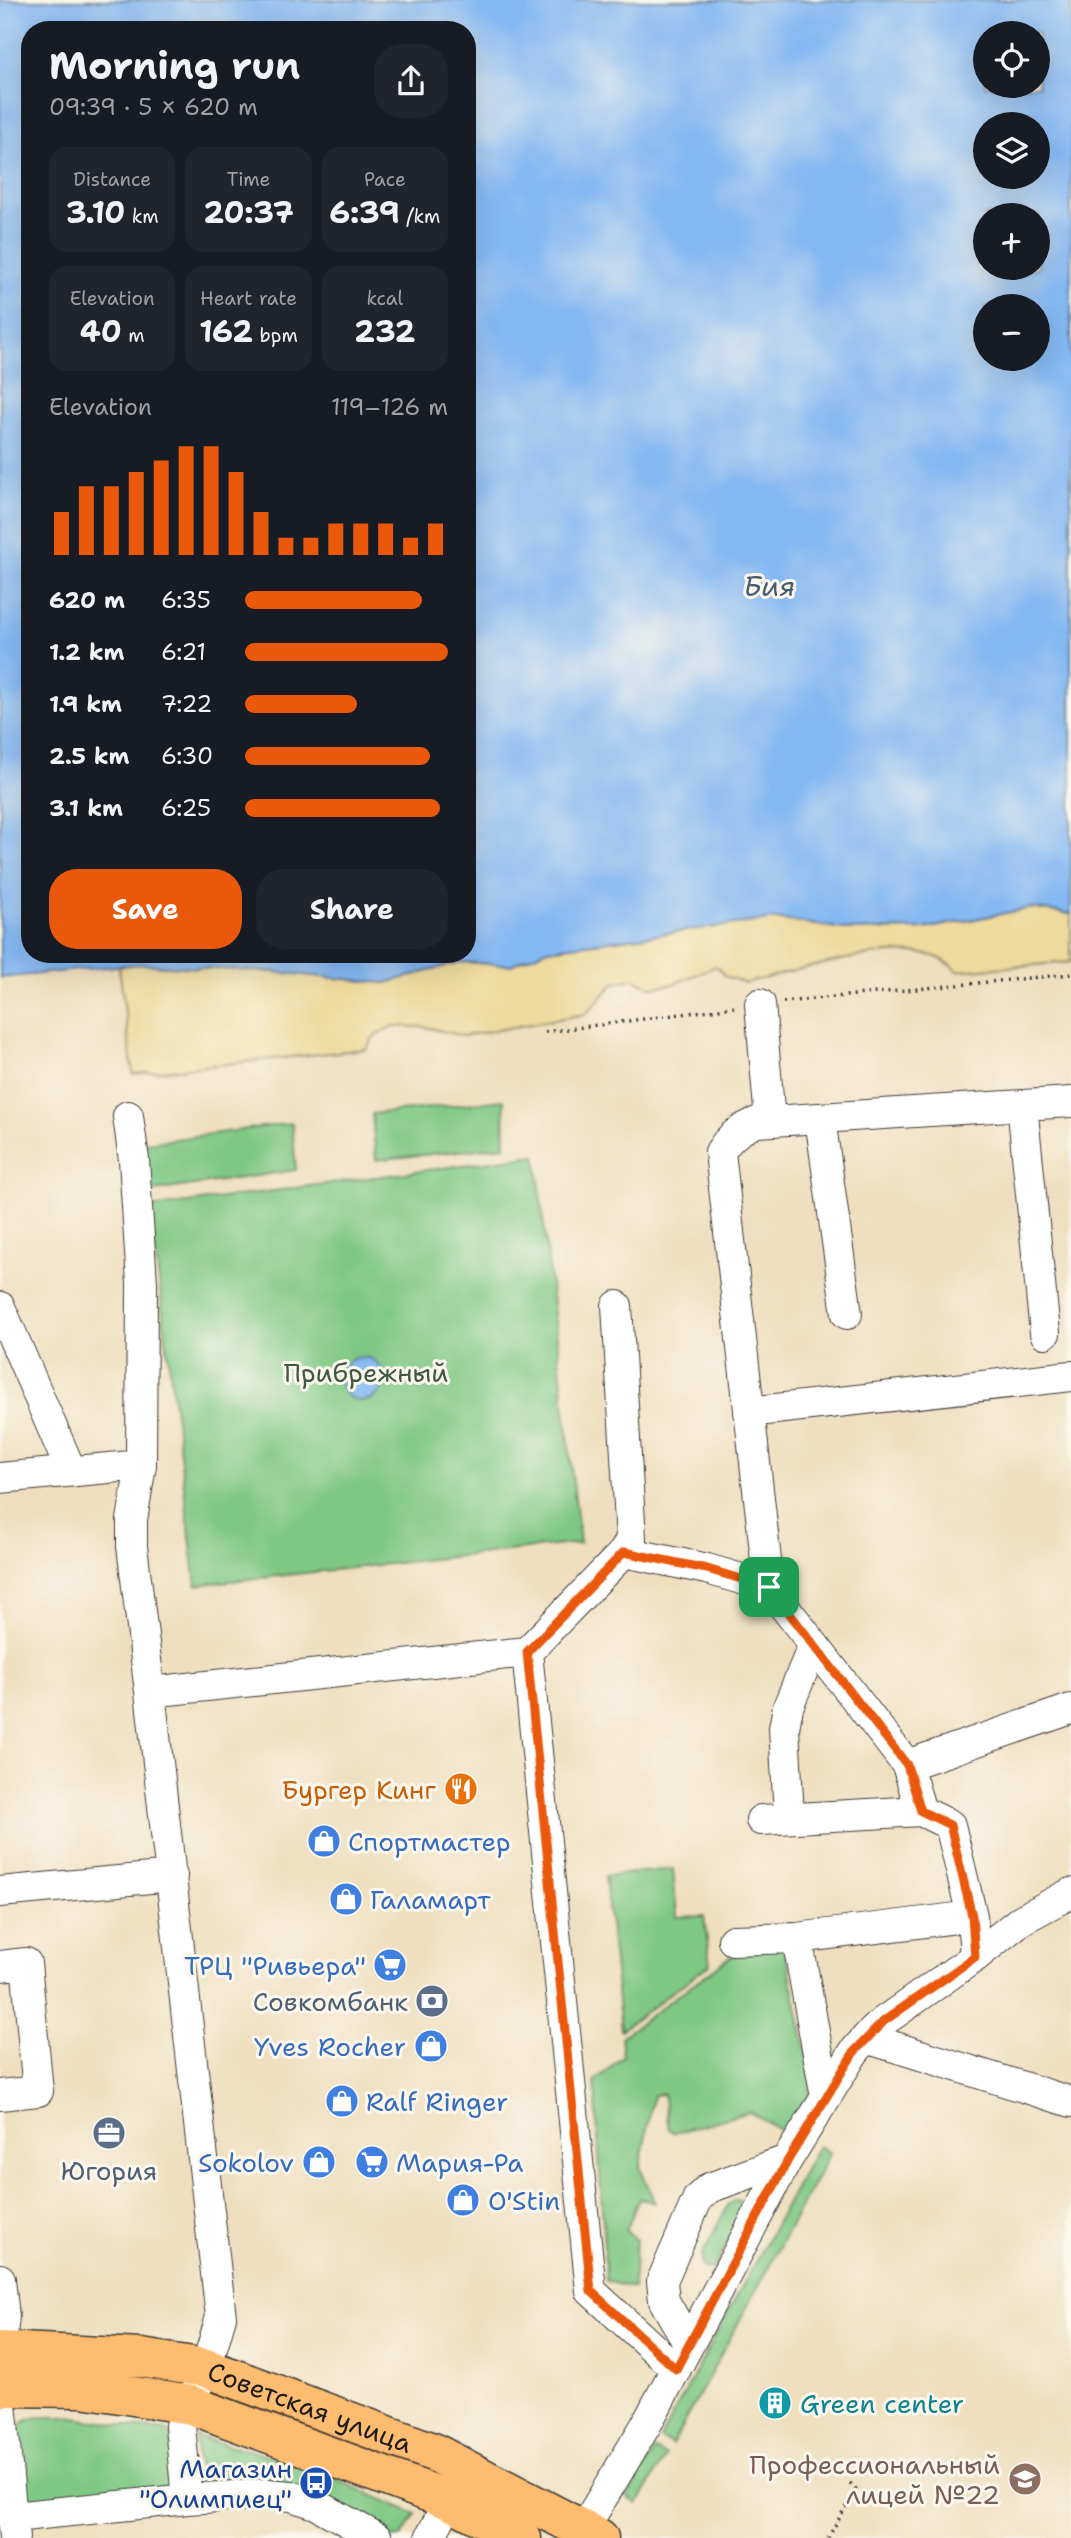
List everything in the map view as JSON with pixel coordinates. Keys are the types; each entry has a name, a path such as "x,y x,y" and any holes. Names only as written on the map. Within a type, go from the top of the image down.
{"main road":[{"name":"Советская улица","path":"0,2351 141,2358 206,2368 433,2452 586,2535"},
{"path":"0,2351 0,2361"},
{"name":"Советская улица","path":"0,2390 82,2388 191,2404 449,2500 522,2538"}],"street":[{"path":"760,1004 770,1121"},
{"path":"921,1811 907,1765 769,1587 720,1152 741,1128 757,1122 1071,1102"},
{"path":"1022,1105 1045,1332"},
{"path":"128,1116 134,1160 142,1283 141,1465 132,1520 132,1546 221,2318 206,2368 180,2426 187,2498"},
{"path":"820,1118 848,1314"},
{"path":"150,1692 527,1652 624,1552 631,1539 617,1306"},
{"path":"0,1307 71,1471"},
{"path":"749,1412 1071,1377"},
{"path":"0,1478 141,1465"},
{"path":"624,1552 707,1569 769,1587"},
{"path":"813,1646 792,1697 784,1728 775,1818 921,1811 950,1825 972,1916 975,1957"},
{"path":"527,1652 591,2291 683,2356"},
{"path":"907,1765 1071,1709"},
{"path":"0,1892 172,1876"},
{"path":"586,2535 788,2160 826,2096 866,2038 884,2021 975,1957 1021,1920 1071,1893"},
{"path":"733,1940 797,1938 972,1916"},
{"path":"797,1938 826,2096"},
{"path":"0,1966 26,1964 38,2091 0,2095"},
{"path":"866,2038 1071,2102"},
{"path":"683,2356 664,2301 662,2281 698,2198 709,2188 788,2160"},
{"path":"0,2279 4,2317 0,2351"},
{"path":"0,2390 13,2527 187,2498 268,2494 291,2496 316,2504 377,2538"},
{"path":"430,2538 449,2500"}],"path":[{"path":"545,1032 760,1004 1071,974"},
{"path":"828,2538 856,2489 848,2481"}],"green space":[{"path":"504,1100 505,1146 376,1160 372,1114"},
{"path":"292,1123 296,1170 146,1192 139,1144"},
{"name":"Прибрежный","path":"536,1155 580,1543 196,1585 150,1208"},
{"path":"673,1869 677,1917 704,1916 710,1964 621,2030 605,1876"},
{"path":"773,1945 785,1948 812,2080 806,2106 789,2135 749,2112 674,2133 669,2129 663,2094 653,2095 640,2167 655,2203 639,2198 626,2231 636,2240 633,2288 606,2281 595,2081 623,2056 621,2037 730,1957"},
{"path":"818,2146 830,2153 672,2445 660,2438"},
{"path":"735,2200 740,2201 746,2209 714,2268 705,2269 702,2255 728,2205"},
{"path":"68,2417 171,2432 174,2489 24,2506 16,2432 25,2421 31,2419"},
{"path":"195,2436 303,2465 416,2514 402,2537 385,2538 200,2483"},
{"path":"655,2450 666,2456 638,2504 627,2497"}],"sand":[{"path":"1031,908 1071,914 1071,962 958,971 941,959 898,952 844,959 745,983 726,977 716,966 674,984 652,987 634,979 614,983 586,1014 464,1036 425,1027 393,1026 374,1037 366,1049 133,1074 119,967 136,964 274,972 386,983 456,963 511,965 548,949 775,919 852,930 924,929"}],"water":[{"name":"Бия","path":"0,0 1071,0 1071,914 1031,908 924,929 852,930 775,919 548,949 511,965 476,963 476,21 21,21 21,963 456,963 386,983 274,972 136,964 0,978"},
{"path":"362,1357 378,1363 384,1379 378,1395 362,1401 346,1395 340,1379 346,1363"}],"place":[{"name":"Бургер Кинг","path":"461,1789"},
{"name":"Спортмастер","path":"324,1841"},
{"name":"Галамарт","path":"346,1899"},
{"name":"ТРЦ \"Ривьера\"","path":"390,1965"},
{"name":"Совкомбанк","path":"432,2001"},
{"name":"Yves Rocher","path":"431,2046"},
{"name":"Ralf Ringer","path":"342,2101"},
{"name":"Югория","path":"109,2133"},
{"name":"Sokolov","path":"319,2162"},
{"name":"Мария-Ра","path":"372,2162"},
{"name":"O'Stin","path":"463,2200"},
{"name":"Green center","path":"775,2403"},
{"name":"Профессиональный лицей №22","path":"1025,2479"},
{"name":"Магазин \"Олимпиец\"","path":"316,2483"}],"route":[{"path":"624,1552 707,1569 769,1587 907,1765 921,1811 950,1825 972,1916 975,1957 884,2021 854,2052 788,2160 676,2369 591,2291 527,1652 624,1552"}]}
